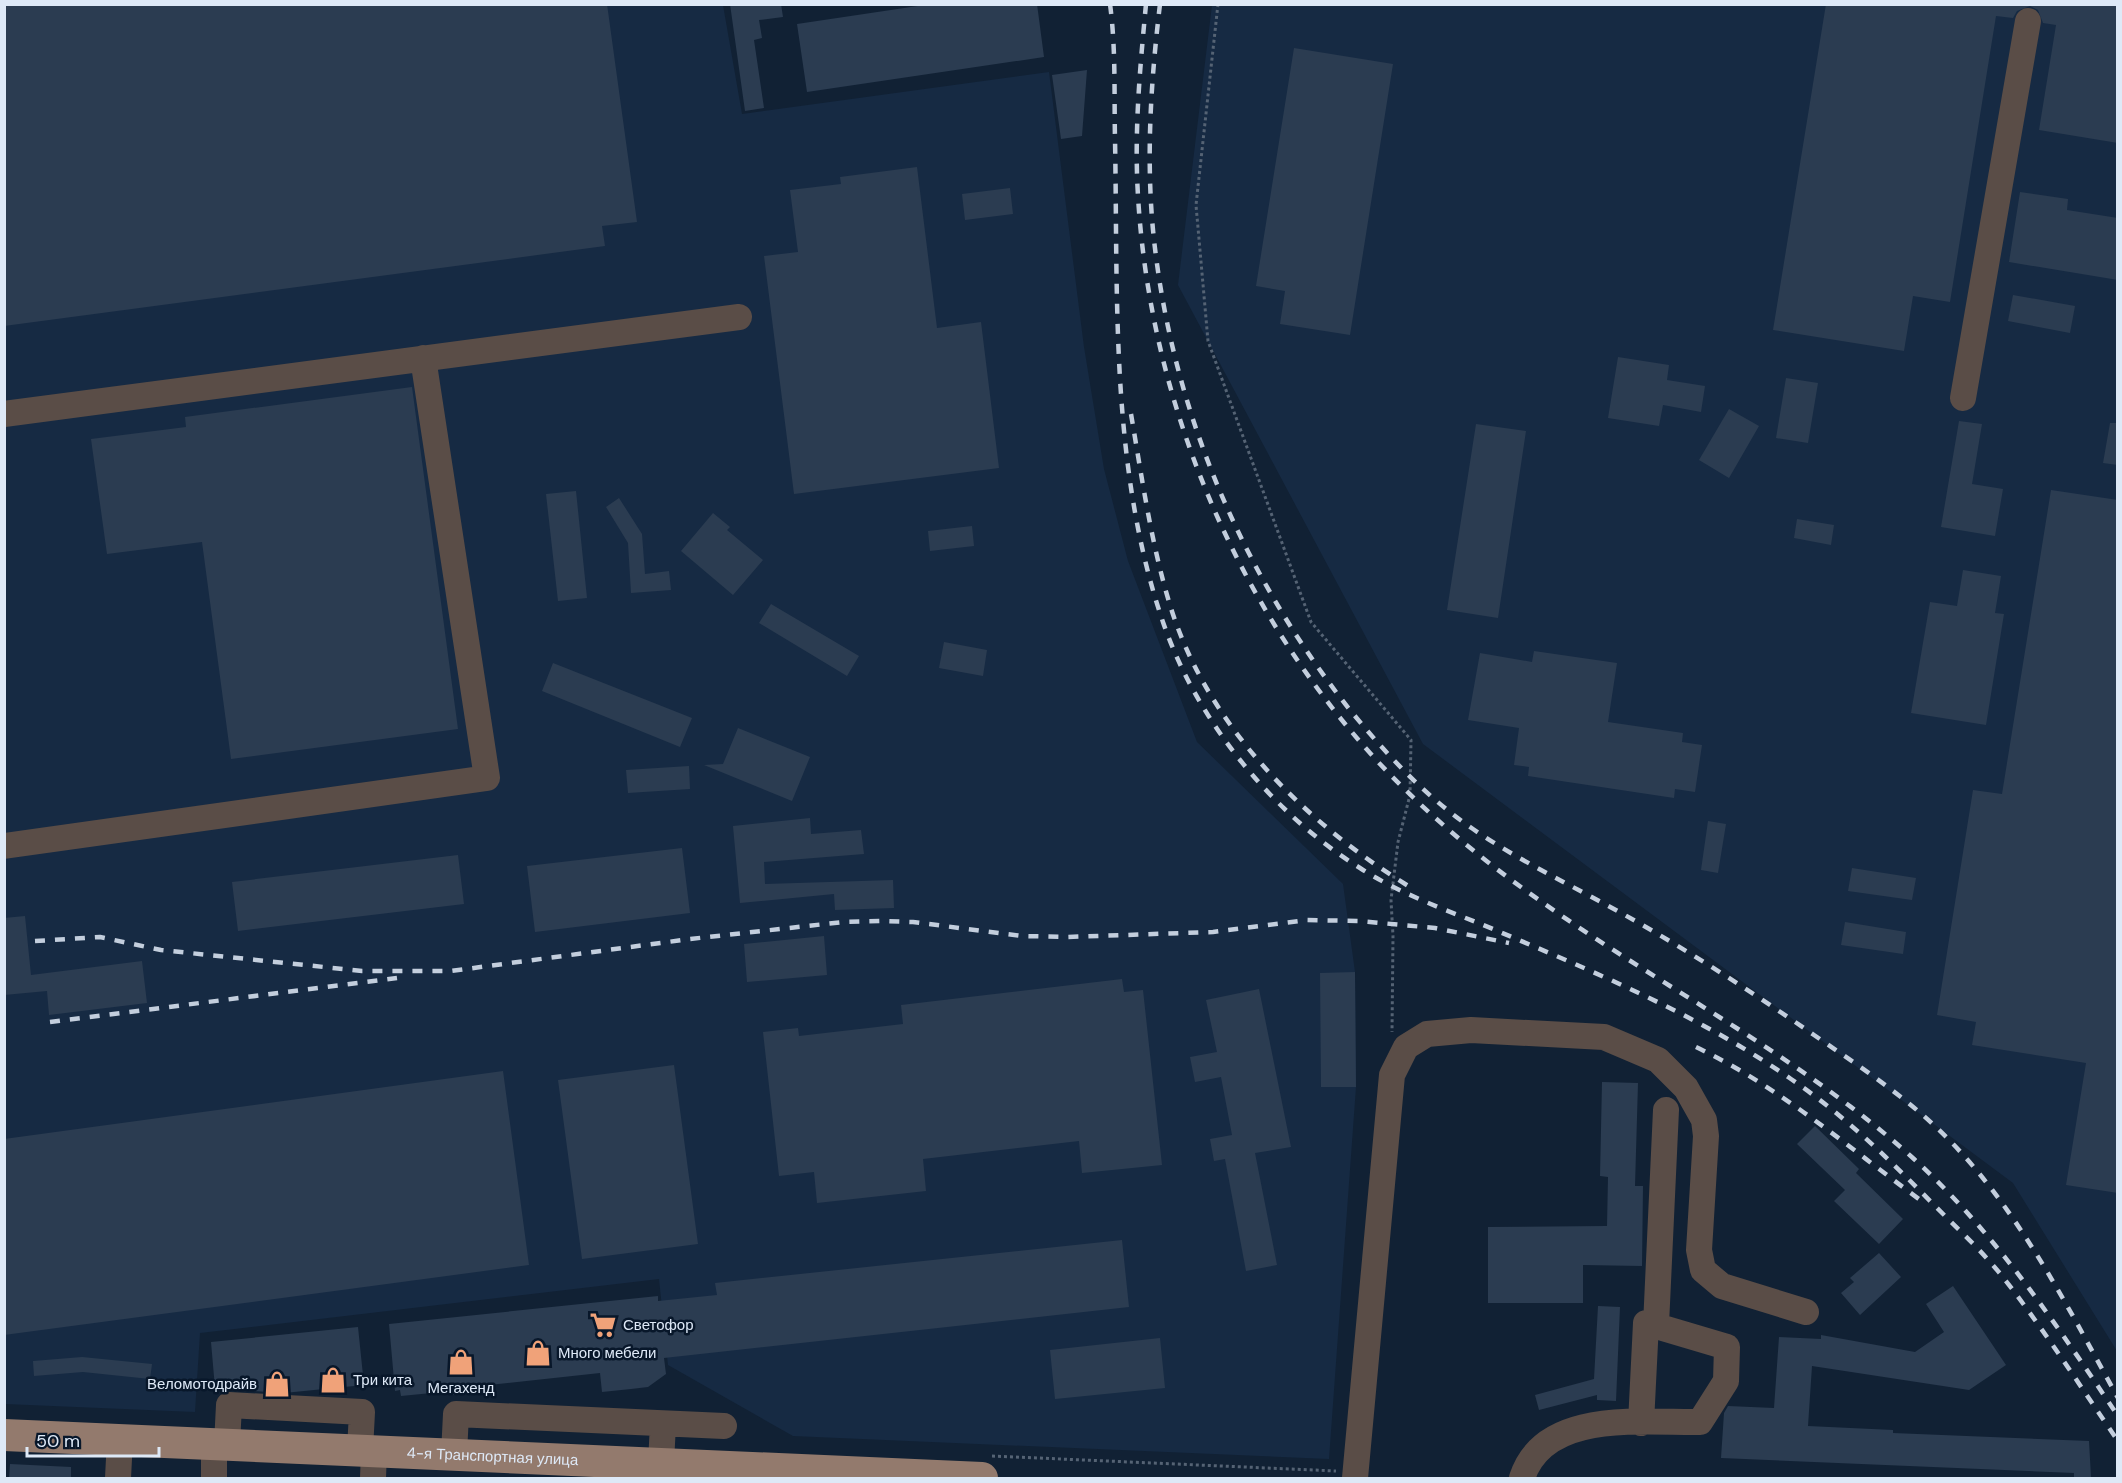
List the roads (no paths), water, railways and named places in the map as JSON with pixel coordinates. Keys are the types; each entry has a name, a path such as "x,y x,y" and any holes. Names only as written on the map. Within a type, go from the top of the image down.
{"main road":[{"name":"4-я Транспортная улица","path":"4,1434 221,1444 369,1460 454,1454 661,1463 793,1474 892,1476 985,1467"}],"street":[{"path":"1963,398 2028,21"},
{"path":"4,414 739,316"},
{"path":"4,846 487,778 423,358"},
{"path":"1355,1475 1392,1075 1406,1047 1427,1034 1471,1030 1604,1037 1658,1060 1686,1088 1704,1120 1706,1136 1699,1250 1703,1270 1722,1286 1806,1312"},
{"path":"1656,1325 1666,1110"},
{"path":"1522,1479 1526,1466 1546,1443 1573,1429 1596,1424 1700,1422 1726,1381 1727,1347 1646,1323 1641,1423"},
{"path":"454,1454 456,1414 724,1426"},
{"path":"661,1463 663,1424"},
{"path":"118,1479 120,1439"},
{"path":"213,1479 221,1444"}],"railway":[{"path":"1110,4 1114,55 1120,385 1134,506 1147,566 1164,625 1179,661 1218,730 1242,763 1297,821 1328,846 1376,878 1575,964 1686,1016 1757,1057 1830,1108 1901,1172 1994,1267 2047,1337 2118,1441"},
{"path":"1146,4 1138,100 1138,196 1146,274 1161,351 1182,427 1210,501 1244,572 1284,640 1329,704 1380,764 1436,819 1476,853 1586,932 1778,1055 1871,1122 1914,1159 1972,1218 2024,1281 2118,1416"},
{"path":"1160,4 1151,117 1151,202 1162,295 1176,360 1194,423 1217,484 1244,544 1276,602 1311,657 1350,710 1378,743 1407,774 1456,817 1510,852 1648,928 1744,988 1877,1079 1937,1128 1965,1157 2015,1221 2058,1291 2118,1398"},
{"path":"1131,414 1163,582 1187,649 1208,691 1235,731 1264,767 1298,802 1333,833 1410,887"},
{"path":"35,941 100,937 161,950 362,971 451,971 690,939 843,922 883,921 913,922 1022,936 1067,937 1213,932 1307,920 1359,921 1435,928 1509,943"},
{"path":"50,1022 397,978"},
{"path":"1696,1047 1727,1063 1785,1099 1923,1202"}],"place":[{"name":"Светофор","path":"603,1325"},
{"name":"Много мебели","path":"538,1353"},
{"name":"Мегахенд","path":"461,1362"},
{"name":"Три кита","path":"333,1380"},
{"name":"Веломотодрайв","path":"277,1384"}]}
